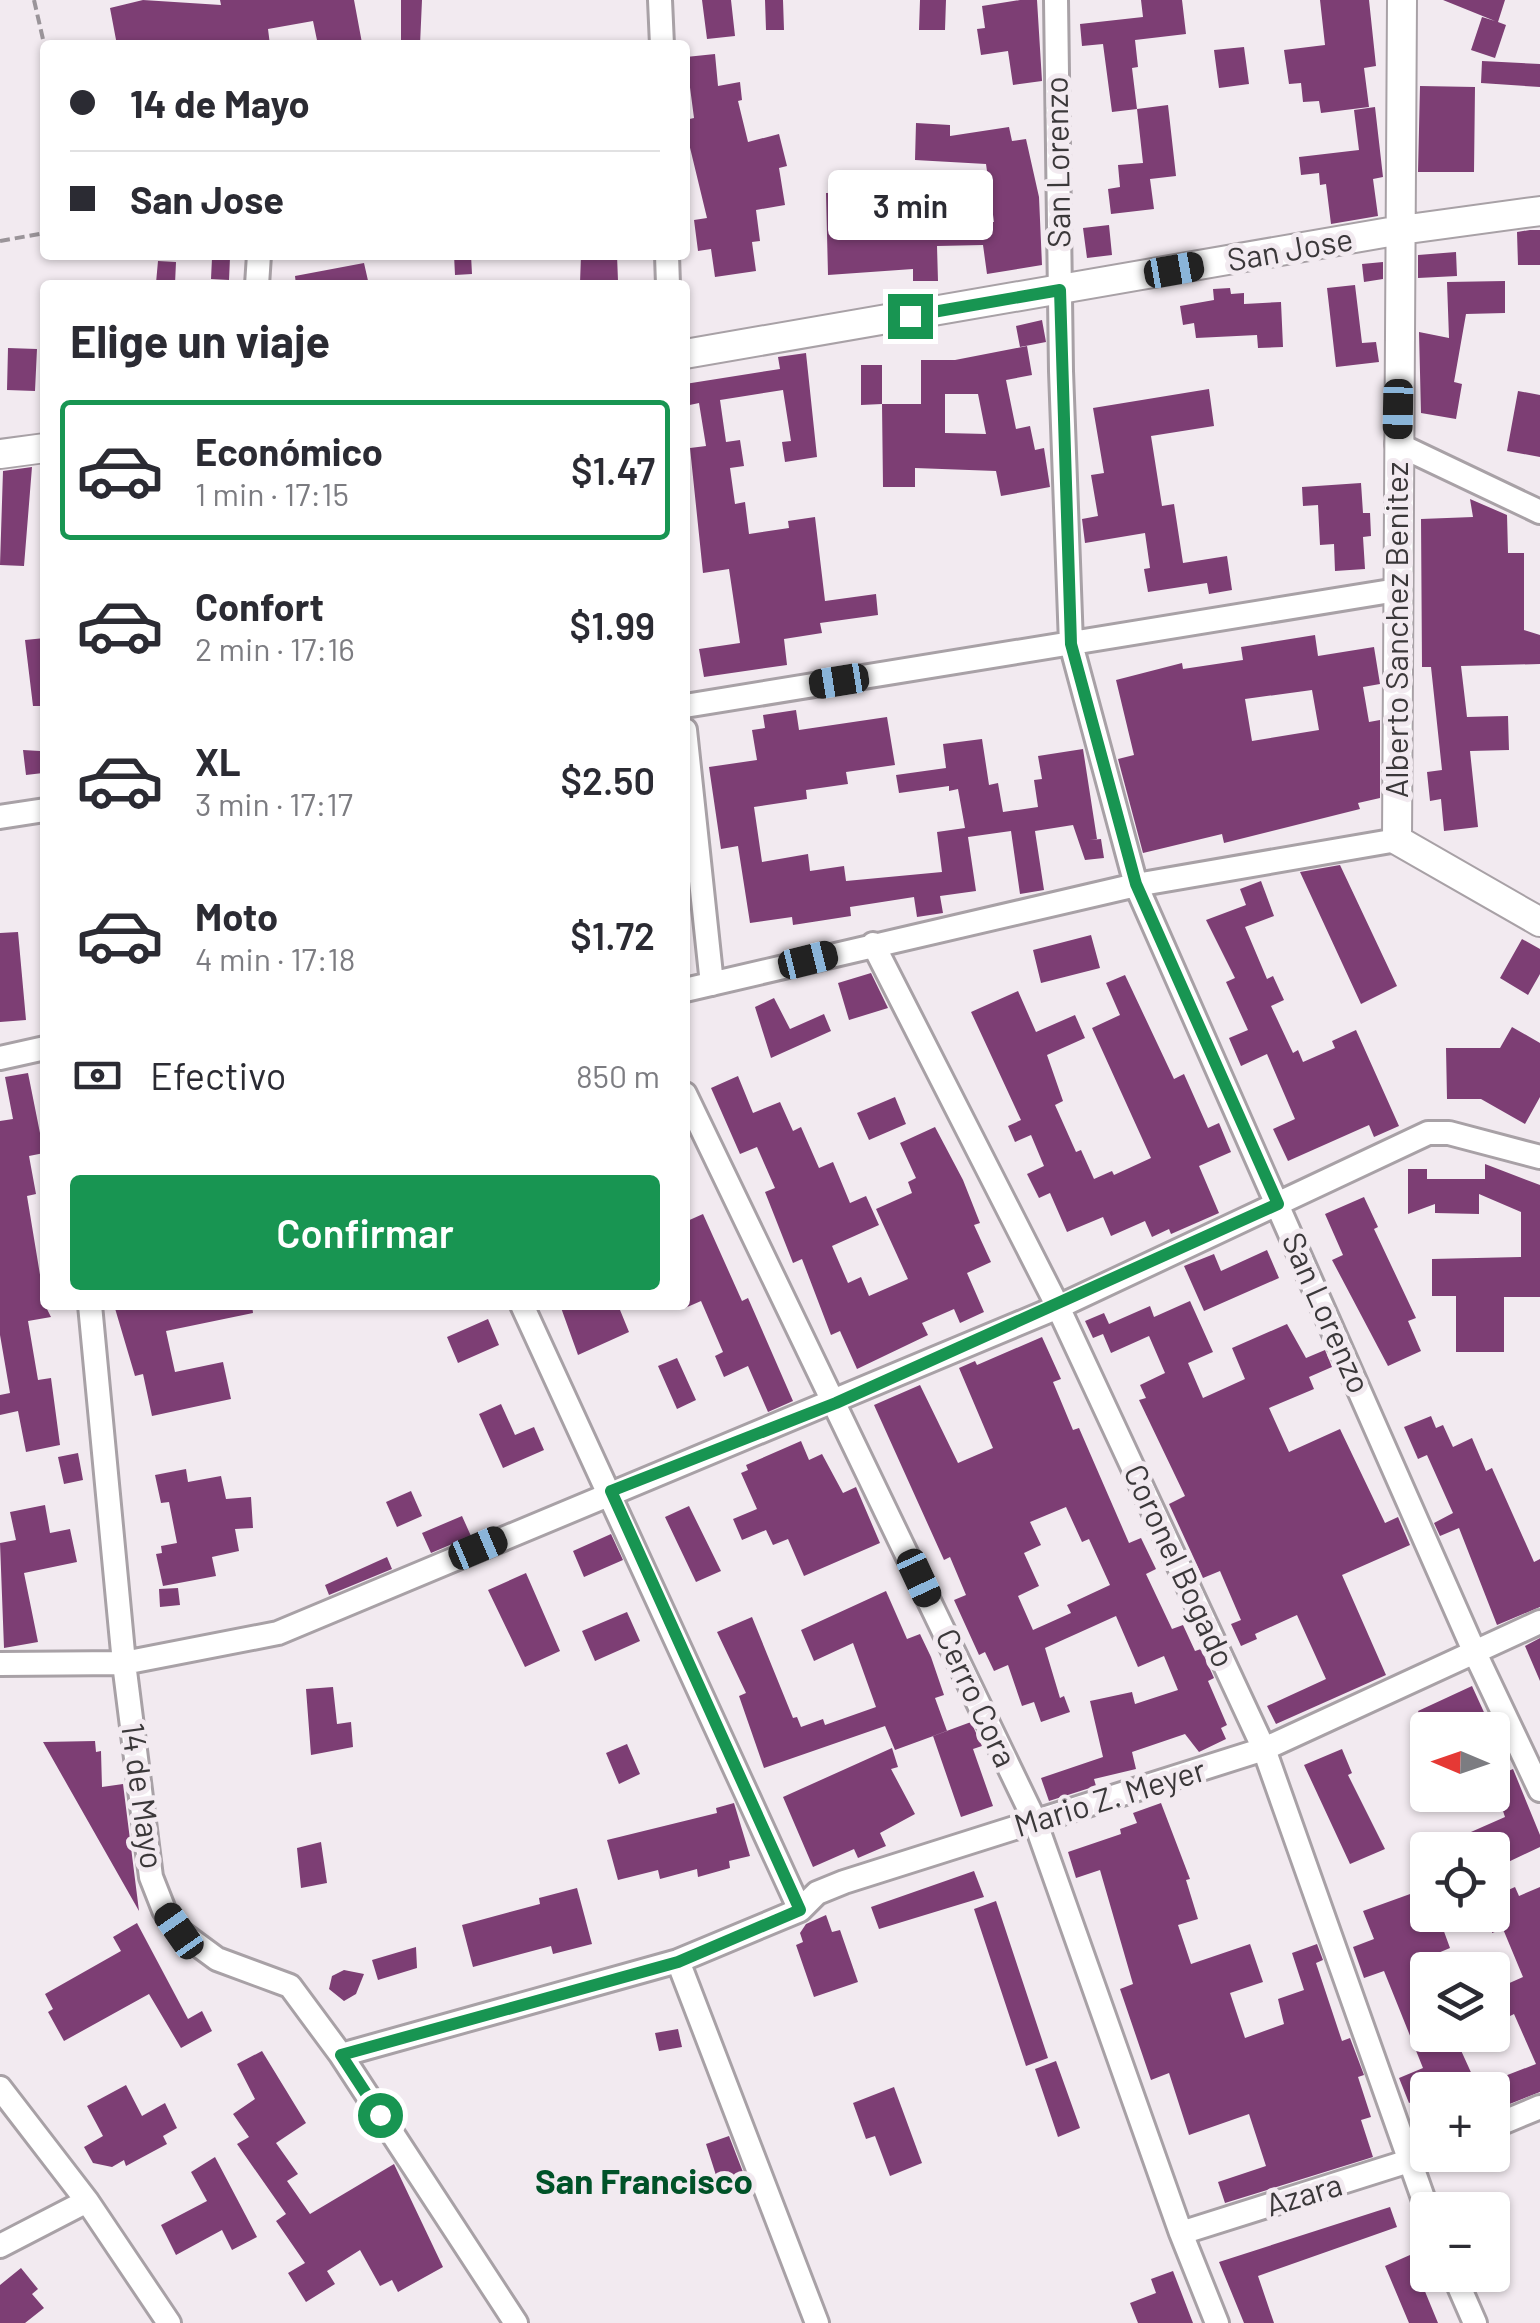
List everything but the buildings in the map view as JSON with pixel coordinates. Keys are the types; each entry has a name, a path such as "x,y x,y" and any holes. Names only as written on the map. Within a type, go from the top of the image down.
{"street":[{"path":"660,0 662,40"},
{"name":"San Lorenzo","path":"1056,0 1071,644 1136,884 1475,1653 1540,1790"},
{"name":"Alberto Sanchez Benitez","path":"1397,840 1402,0"},
{"name":"San Jose","path":"690,353 1401,230 1540,211"},
{"path":"1397,444 1540,512"},
{"path":"0,454 40,449"},
{"path":"690,705 1397,590"},
{"path":"690,777 712,984"},
{"path":"0,818 40,811"},
{"path":"690,989 1136,884 1397,840 1540,922"},
{"name":"Coronel Bogado","path":"873,944 1058,1307 1264,1749 1410,2140"},
{"path":"0,1058 40,1049"},
{"name":"Cerro Cora","path":"690,1104 1035,1822 1180,2233 1218,2323"},
{"path":"0,1664 124,1663 278,1633 1058,1307 1428,1134 1449,1134 1540,1157"},
{"name":"14 de Mayo","path":"90,1310 124,1663 151,1877 164,1910 179,1931 217,1959 290,1986 341,2055 516,2323"},
{"path":"524,1310 611,1491 800,1910"},
{"name":"Mario Z. Meyer","path":"341,2055 678,1962 800,1910 818,1893 844,1882 1264,1749 1540,1622"},
{"path":"678,1962 817,2323"},
{"path":"0,2088 87,2201 169,2323"},
{"path":"1510,2120 1540,2107"},
{"name":"Azara","path":"1180,2233 1410,2161"},
{"path":"0,2246 87,2201"},
{"path":"1461,2292 1475,2323"}],"path":[{"path":"34,0 43,40"},
{"path":"0,242 40,234"}],"district":[{"name":"San Francisco","path":"644,2182"}],"route":[{"path":"380,2115 341,2055 678,1962 800,1910 611,1491 836,1403 1058,1307 1278,1204 1136,884 1071,644 1060,290 910,316"}]}
